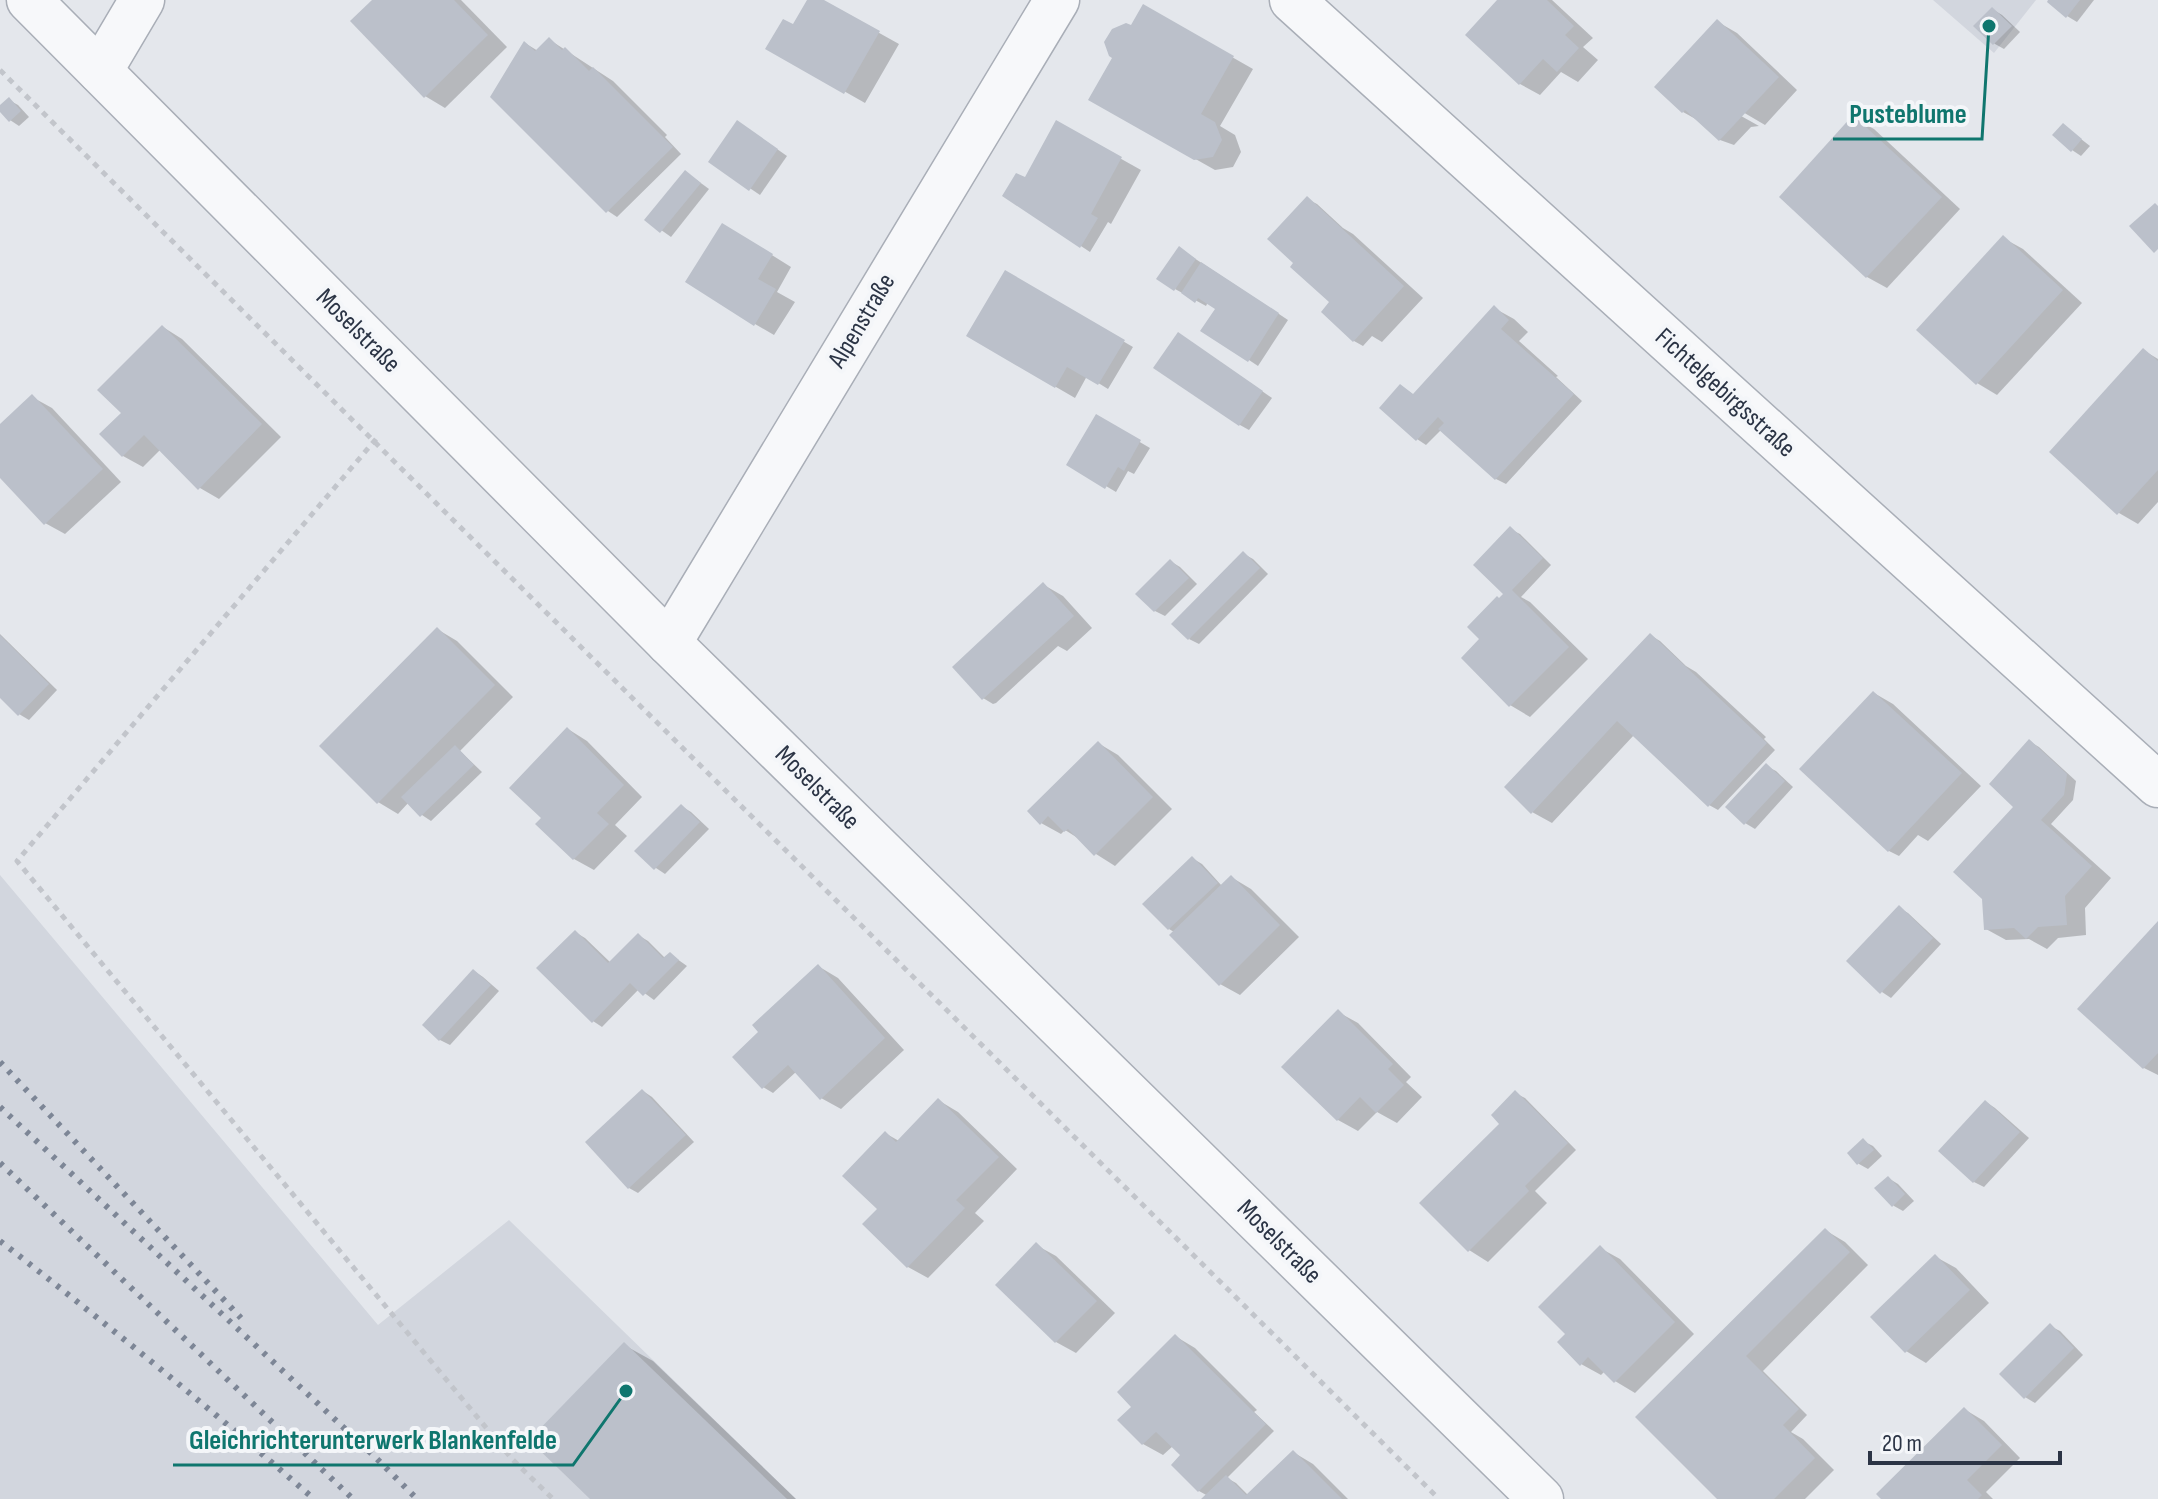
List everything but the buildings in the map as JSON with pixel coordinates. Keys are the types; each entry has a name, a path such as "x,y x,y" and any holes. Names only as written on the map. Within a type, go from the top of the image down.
{"street":[{"name":"Moselstraße","path":"29,0 669,643 1541,1499"},
{"path":"100,71 142,0"},
{"name":"Alpenstraße","path":"669,643 1057,0"},
{"name":"Fichtelgebirgsstraße","path":"1292,0 2158,785"}],"path":[{"path":"0,70 1439,1499"},
{"path":"417,390 17,861 512,1459 553,1499"}],"shaded area":[{"path":"1933,0 2036,0 1994,53"},
{"path":"0,875 378,1325 509,1220 796,1499 0,1499"}],"railway":[{"path":"0,1062 241,1318"},
{"path":"0,1107 417,1499"},
{"path":"0,1163 353,1499"},
{"path":"0,1241 159,1368 314,1499"}],"place":[{"name":"Pusteblume","path":"1989,26"},
{"name":"Gleichrichterunterwerk Blankenfelde","path":"626,1391"}]}
